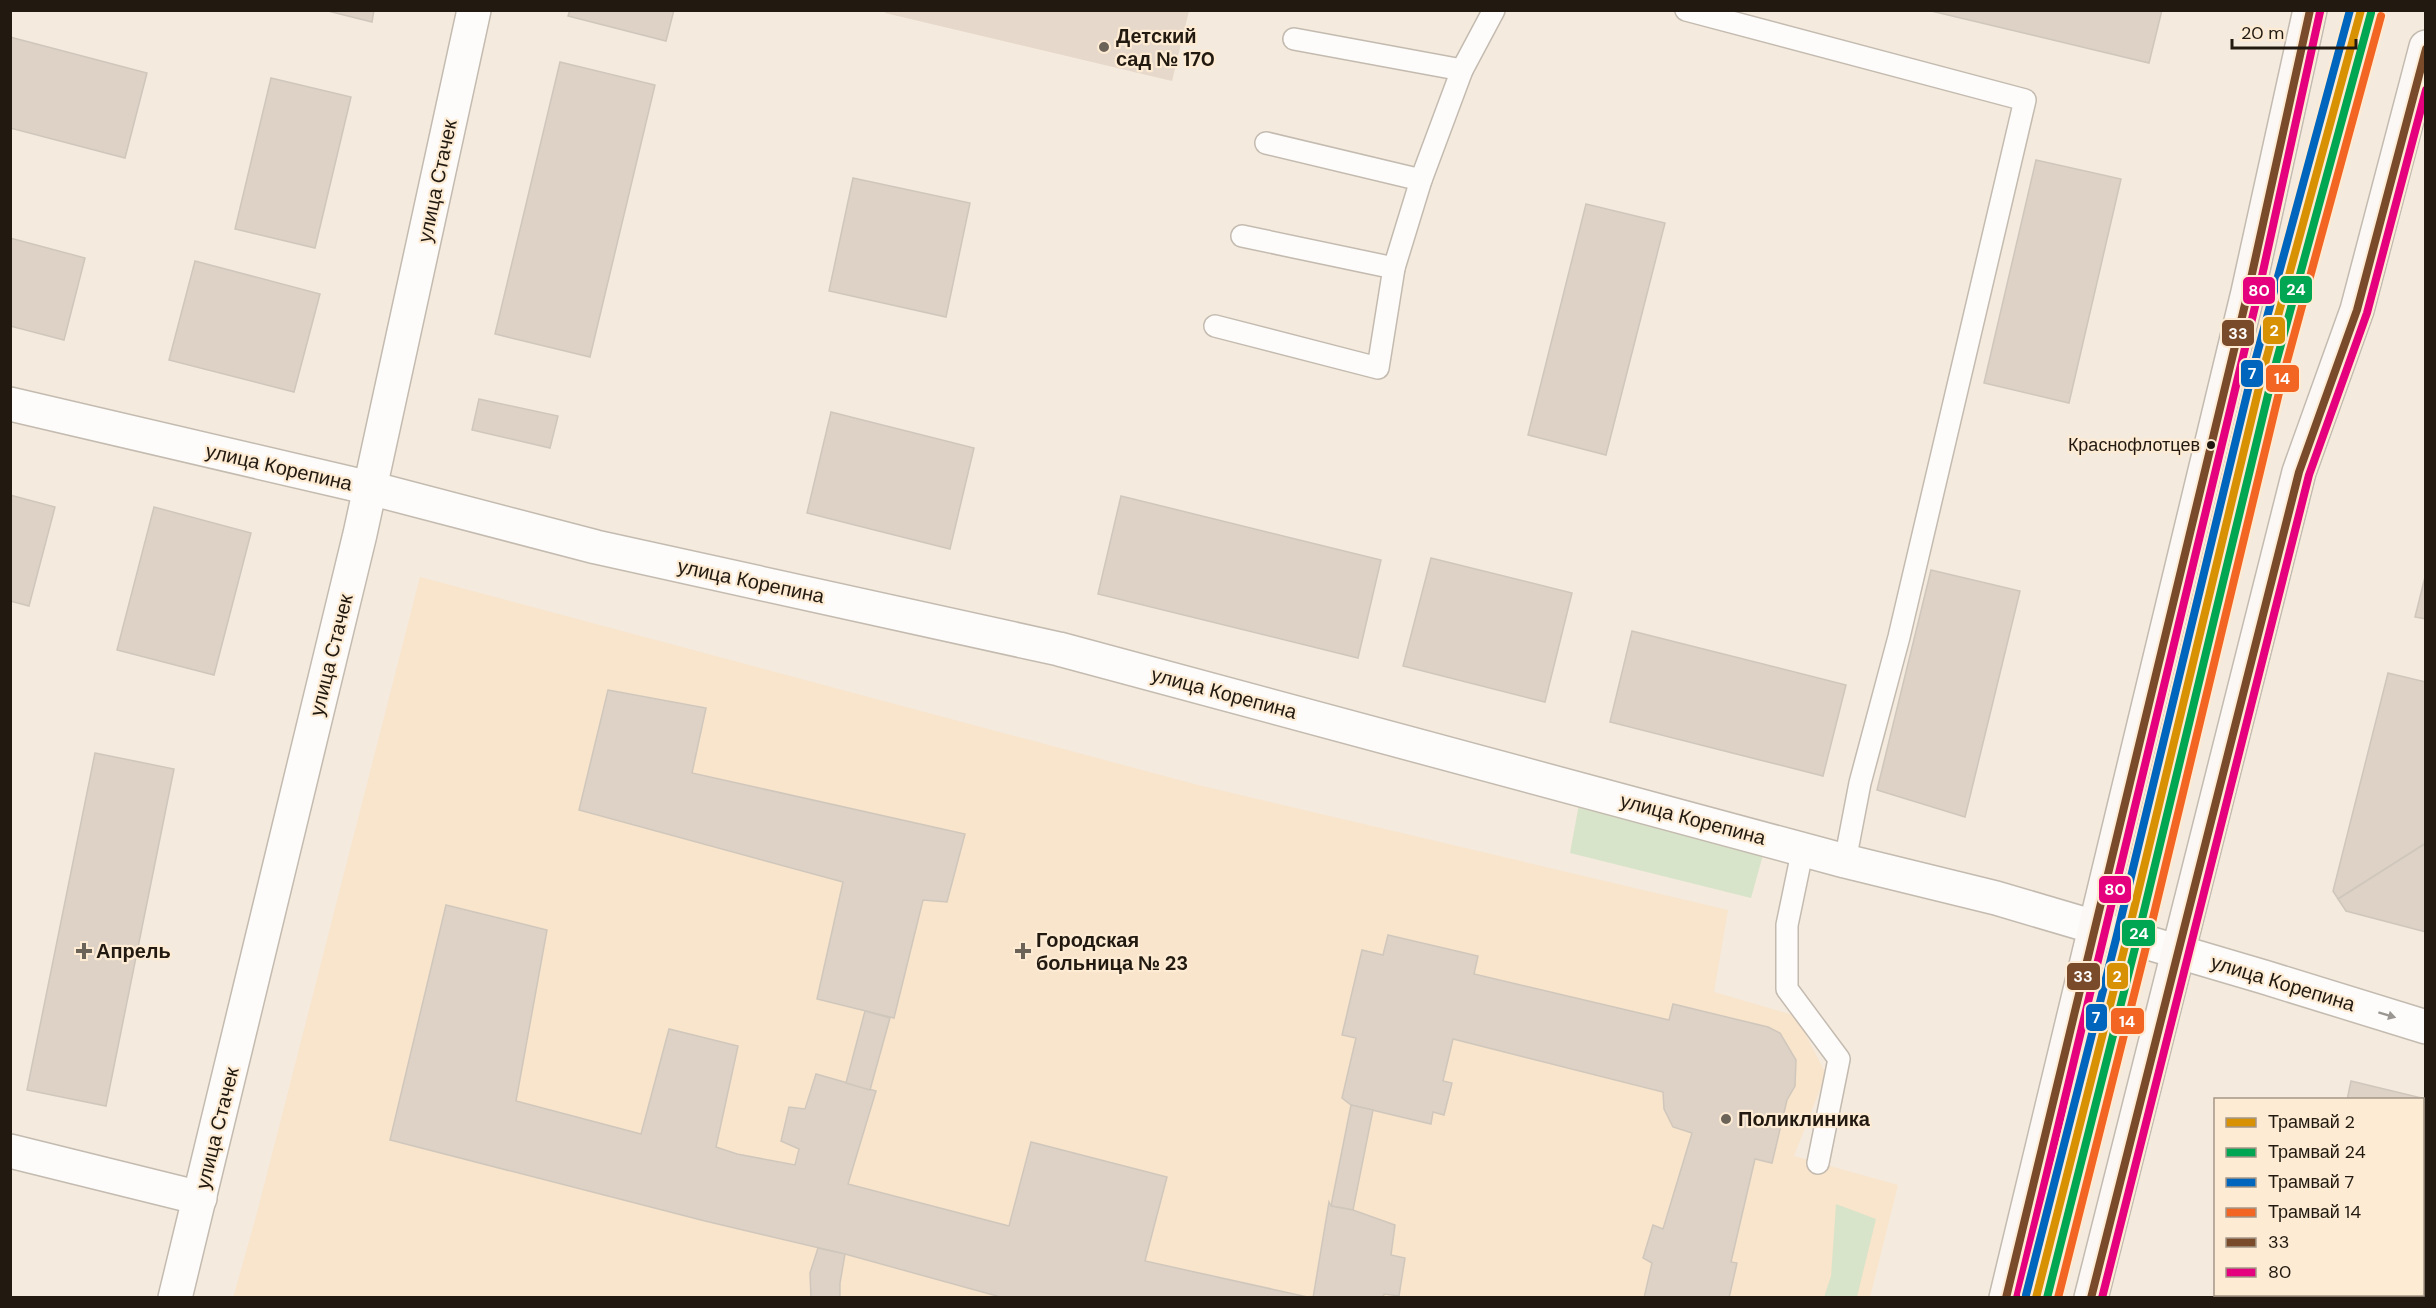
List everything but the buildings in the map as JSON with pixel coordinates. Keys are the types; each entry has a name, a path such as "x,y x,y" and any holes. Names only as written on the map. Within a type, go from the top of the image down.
{"main road":[{"path":"2006,1298 2097,928 2248,292 2310,10"},
{"path":"2091,1298 2164,948 2299,472 2357,310 2426,47"}],"street":[{"name":"улица Стачек","path":"175,1298 370,488 474,10"},
{"name":"улица Корепина","path":"10,404 370,488 596,547 1059,649 1845,861 1996,898 2426,1027"},
{"path":"10,1151 200,1198"}],"lane":[{"path":"1215,326 1378,368 1394,268 1421,180 1462,70 1494,10"},
{"path":"1686,10 2025,100 1899,637 1860,783 1845,861"},
{"path":"1294,39 1462,70"},
{"path":"1266,143 1421,180"},
{"path":"1242,236 1394,268"},
{"path":"1803,848 1787,925 1787,989 1839,1059 1818,1163"}],"shaded area":[{"name":"Детский сад № 170","path":"1189,10 1172,81 885,13 886,11"},
{"name":"Городская больница № 23","path":"420,577 1198,785 1728,910 1714,992 1796,1016 1826,1074 1794,1156 1898,1185 1870,1297 233,1298 257,1213"}],"green space":[{"path":"1579,804 1763,855 1751,898 1570,853"},
{"path":"1836,1204 1876,1219 1857,1297 1824,1297 1831,1276"}],"tram line":[{"name":"7","path":"2026,1295 2117,935 2253,369 2350,10"},
{"name":"2","path":"2036,1298 2127,938 2263,371 2361,10"},
{"name":"24","path":"2047,1298 2137,940 2273,374 2371,13"},
{"name":"14","path":"2058,1298 2147,943 2283,376 2381,16"}],"transit line":[{"name":"33","path":"2006,1298 2248,292 2310,10"},
{"name":"80","path":"2017,1298 2258,294 2320,12"},
{"name":"33","path":"2091,1298 2299,472 2357,310 2426,49"},
{"name":"80","path":"2102,1298 2309,475 2367,313 2426,90"}],"place":[{"name":"Детский сад № 170","path":"1104,47"},
{"name":"Краснофлотцев","path":"2211,445"},
{"name":"Апрель","path":"84,951"},
{"name":"Городская больница № 23","path":"1023,951"},
{"name":"Поликлиника","path":"1726,1119"}]}
